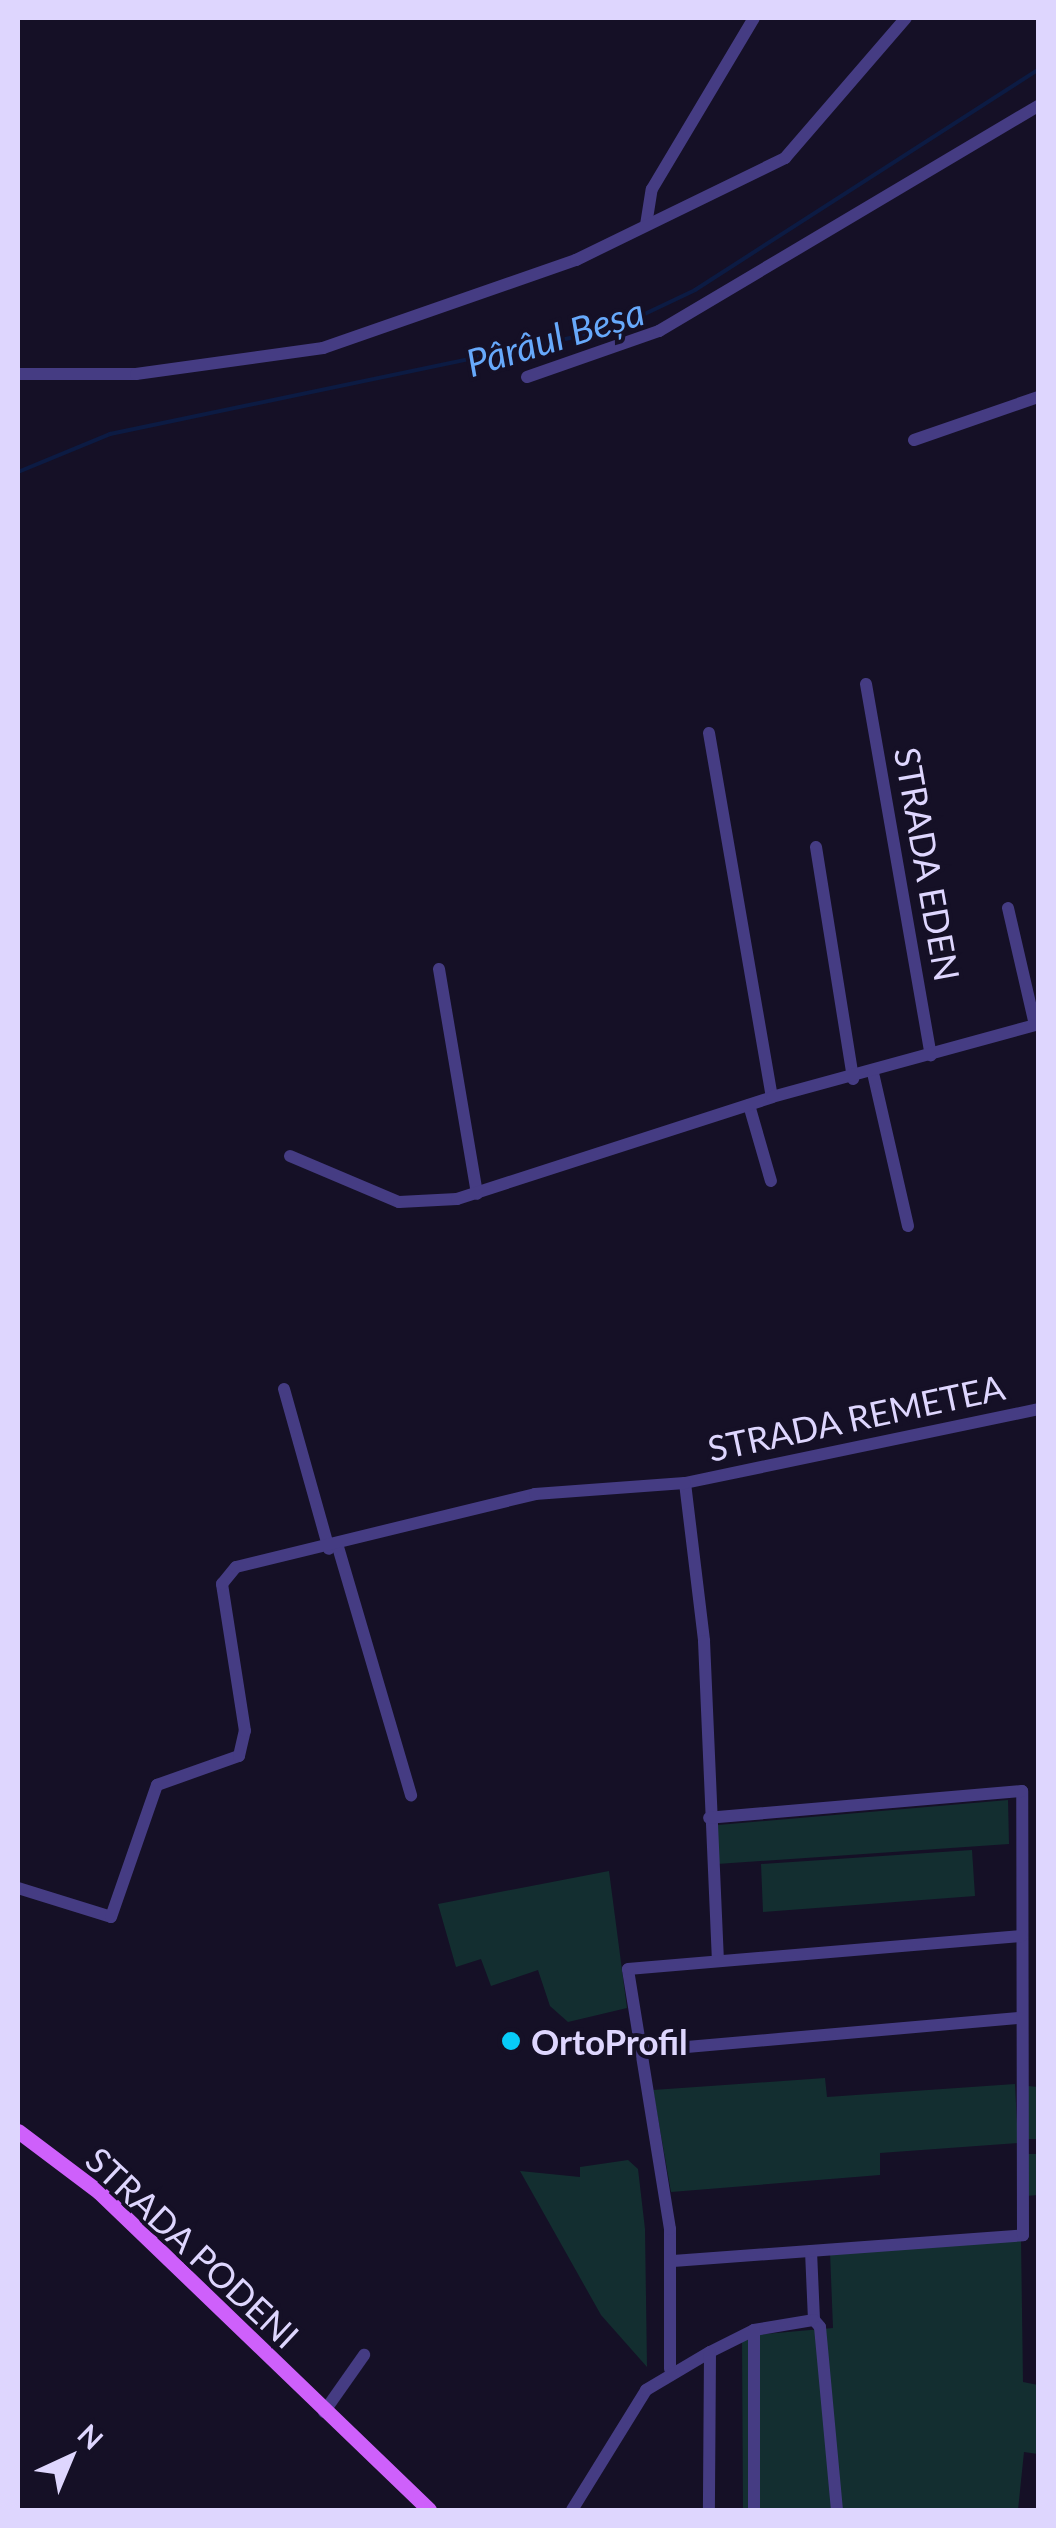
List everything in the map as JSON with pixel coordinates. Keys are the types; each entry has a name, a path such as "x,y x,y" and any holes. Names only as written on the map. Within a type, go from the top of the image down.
{"main road":[{"name":"STRADA PODENI","path":"18,2130 98,2192 429,2510"}],"street":[{"path":"646,225 652,188 754,18"},
{"path":"18,374 136,374 322,348 576,260 785,158 906,18"},
{"path":"526,377 659,330 1038,106"},
{"path":"914,440 1038,397"},
{"name":"STRADA EDEN","path":"866,684 931,1055"},
{"path":"709,733 772,1097"},
{"path":"816,847 853,1078"},
{"name":"STRADA EDEN","path":"290,1156 398,1202 477,1194 772,1097 853,1078 1037,1024 1008,908"},
{"path":"439,969 477,1194"},
{"path":"873,1072 908,1226"},
{"path":"749,1104 772,1181"},
{"path":"284,1389 411,1795"},
{"name":"STRADA REMETEA","path":"18,1888 111,1917 157,1786 230,1764 244,1745 224,1631 227,1574 535,1494 685,1483 1038,1409"},
{"path":"685,1483 704,1641 718,1959"},
{"path":"673,2261 1023,2235 1022,1792 709,1818"},
{"path":"670,2369 673,2261 628,1969 1022,1936"},
{"path":"641,2051 1022,2018"},
{"path":"1022,2150 1038,2149"},
{"path":"812,2251 814,2320 828,2348 838,2510"},
{"path":"572,2510 628,2415 670,2369 754,2330 814,2320"},
{"path":"754,2330 754,2510"},
{"path":"709,2510 710,2352"},
{"path":"324,2412 364,2354"}],"green space":[{"path":"1008,1800 1009,1844 717,1864 718,1825"},
{"path":"972,1850 975,1896 763,1912 761,1864"},
{"path":"609,1871 627,2008 568,2022 550,2006 538,1970 491,1986 481,1959 456,1967 438,1904"},
{"path":"825,2078 827,2097 1015,2084 1018,2143 880,2153 880,2175 671,2192 653,2090"},
{"path":"1028,2086 1038,2087 1038,2139 1028,2139"},
{"path":"1026,2154 1038,2154 1038,2195 1026,2196"},
{"path":"628,2160 638,2169 645,2229 647,2367 601,2315 520,2171 580,2177 580,2167"},
{"path":"1021,2238 1023,2382 1038,2385 1038,2454 1024,2452 1018,2510 743,2510 742,2336 833,2328 830,2252"}],"waterway":[{"name":"Pârâul Beșa","path":"18,472 110,434 613,329 695,290 1038,70"}],"place":[{"name":"OrtoProfil","path":"511,2041"}]}
